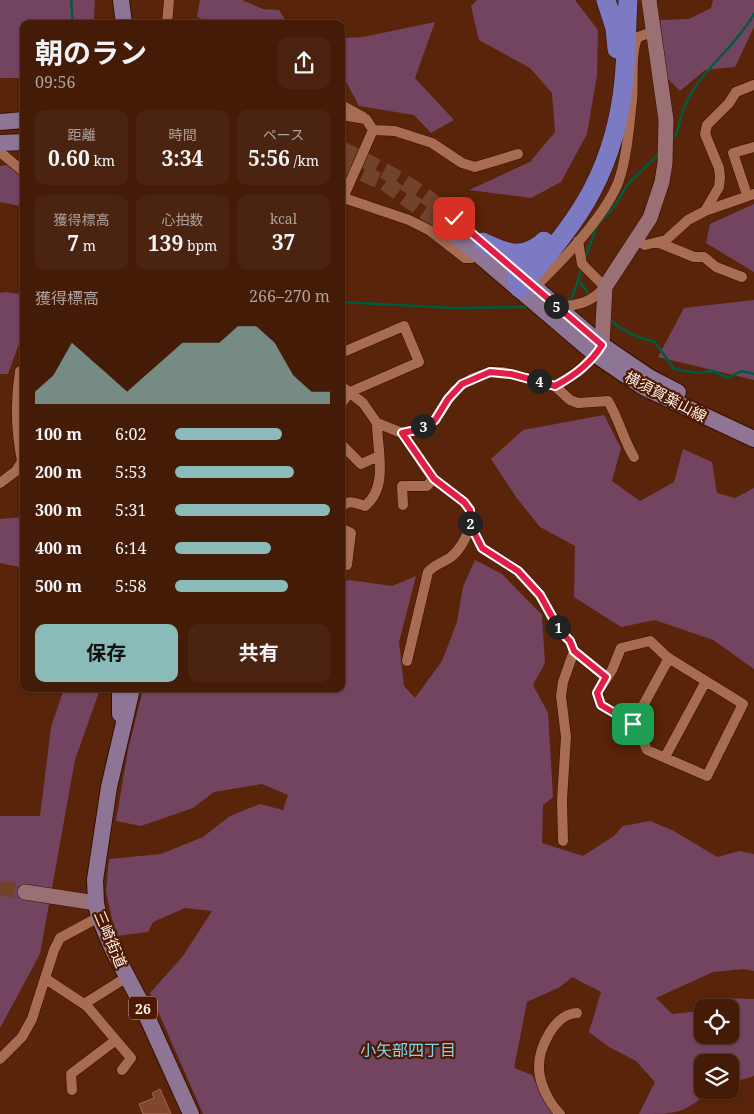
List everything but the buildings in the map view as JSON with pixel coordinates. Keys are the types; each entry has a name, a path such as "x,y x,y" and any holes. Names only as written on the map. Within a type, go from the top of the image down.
{"highway":[{"path":"525,281 544,241 562,220 589,175 604,144 611,121 618,58 615,28 606,0"},
{"path":"525,281 581,212 603,171 615,134 623,94 628,0"},
{"path":"480,247 509,254 529,251 544,241"}],"main road":[{"path":"117,20 120,0"},
{"path":"120,0 123,20"},
{"path":"0,122 20,120"},
{"path":"0,133 20,132"},
{"path":"0,143 20,142"},
{"name":"横須賀葉山線","path":"450,222 558,307 599,350 695,402 754,427"},
{"name":"横須賀葉山線","path":"525,281 599,350 644,388 754,439"},
{"name":"三崎街道","path":"117,752 120,692"},
{"name":"三崎街道","path":"131,692 109,787 95,880 98,910 191,1114"}],"street":[{"path":"166,20 169,0"},
{"path":"558,307 587,303 596,298 637,241 650,218 662,182 666,149 666,120 652,32 649,0"},
{"path":"525,281 556,268 593,225 617,184 629,128 634,85 634,43 638,37 652,32"},
{"path":"705,211 719,187 720,177 719,168 705,134 707,125 729,103 736,92 754,85"},
{"path":"345,106 366,119 373,130"},
{"path":"345,116 366,119"},
{"path":"373,130 395,132 432,143 462,164 475,167 518,154"},
{"path":"345,191 373,130"},
{"path":"637,241 645,245 666,240 688,220 705,211 751,195 734,153 754,147"},
{"path":"0,152 20,169"},
{"path":"345,199 409,220 429,230 465,258 472,258 480,247"},
{"path":"578,242 582,264 605,287"},
{"path":"656,242 694,257 704,257 716,267 742,277"},
{"path":"555,386 567,380 599,350 605,287"},
{"path":"345,351 404,326 419,362 346,389 363,404 377,423 402,433 434,479 464,502 470,510 471,526 482,548 518,571 540,595 560,631 570,641 574,651 606,677"},
{"path":"20,371 16,400 20,452"},
{"path":"402,433 416,430 435,420 448,399 462,384 490,372 511,374 555,386 570,400 578,403 608,402 615,412 621,433 634,457"},
{"path":"345,502 351,501 365,506 374,499 380,476 377,423"},
{"path":"345,448 361,464 379,456"},
{"path":"0,483 16,471 20,464"},
{"path":"403,505 402,486 427,486 434,479"},
{"path":"407,661 428,572 434,565 457,552 471,526"},
{"path":"345,530 351,532 347,565"},
{"path":"650,641 670,658 743,704 707,776 648,750 637,727 601,705 597,693 606,677 621,648 650,641"},
{"path":"563,841 562,800 566,737 561,696 563,682 574,651"},
{"path":"633,724 670,658"},
{"path":"665,757 706,681"},
{"path":"25,892 98,910"},
{"path":"0,1059 22,1037 32,1019 54,950 60,938 98,910"},
{"path":"84,1004 127,977"},
{"path":"46,979 84,1004 116,1040 131,1058 122,1070"},
{"path":"560,1114 543,1087 539,1068 546,1039 553,1027 560,1018 576,1013"},
{"path":"72,1090 71,1074 116,1040"}],"shaded area":[{"path":"0,0 95,0 93,20 20,20 20,78 0,78"},
{"path":"200,0 242,0 263,9 279,10 285,20 205,20 197,17"},
{"path":"477,0 575,0 598,30 597,75 587,134 561,182 531,198 469,190 530,162 555,132 552,93 530,68 479,40 471,6"},
{"path":"713,0 754,0 754,27 735,67 705,70 680,91 667,78 660,20 689,19 711,8"},
{"path":"435,22 415,78 454,120 431,133 414,115 359,106 345,80 345,38 363,37"},
{"path":"7,165 20,175 20,206 0,202 0,166"},
{"path":"754,204 754,272 706,243 710,224"},
{"path":"0,293 20,294 20,341 8,374 0,374"},
{"path":"754,300 754,380 658,357 684,308"},
{"path":"604,415 621,448 612,481 640,501 674,482 683,449 712,462 717,493 735,498 754,488 754,669 713,640 655,620 621,627 574,597 575,546 540,527 516,497 491,459 523,430"},
{"path":"20,517 20,567 0,563 0,519"},
{"path":"475,560 502,574 542,615 545,663 533,685 548,713 553,797 543,805 542,843 583,856 614,836 623,826 650,821 674,831 717,857 739,851 754,854 754,971 744,969 713,972 656,998 672,1014 694,1012 694,1044 739,1044 739,999 713,999 714,998 754,999 754,1076 739,1080 739,1054 694,1054 694,1099 700,1099 686,1108 672,1113 639,1114 655,1082 636,1061 609,1047 589,1032 601,992 572,977 560,987 527,1002 514,1068 532,1075 543,1097 557,1114 203,1114 150,993 183,956 212,911 185,908 153,922 148,932 116,936 106,892 109,859 161,854 203,837 230,816 260,804 283,810 288,795 262,784 214,792 193,808 141,826 116,821 128,750 142,692 345,692 345,581 350,580 392,586 416,576 399,642 404,686 415,698 442,661 457,622 463,587"},
{"path":"63,692 99,692 75,760 40,954 0,1028 0,816 40,816 51,727"}],"waterway":[{"path":"71,0 73,20"},
{"path":"671,141 676,134 682,112 699,82 737,38 754,14"},
{"path":"585,258 597,226 614,207 628,184 659,154"},
{"path":"566,302 572,298 582,268"},
{"path":"579,281 590,296"},
{"path":"345,302 453,308 529,307"},
{"path":"609,319 630,334 655,342 674,369 698,373 713,371 728,378 742,371 754,374"}],"tunnel":[{"path":"345,151 400,180 454,218"},
{"path":"345,166 385,183 446,227"},
{"path":"0,888 25,892"}],"district":[{"name":"小矢部四丁目","path":"408,1050"}],"route":[{"path":"454,218 602,345 596,356 579,371 555,386 503,372 490,372 471,379 455,390 435,420 416,430 402,433 434,479 464,502 470,510 471,526 482,548 518,571 540,595 560,631 570,641 574,651 606,677 597,693 601,705 633,724"}]}
